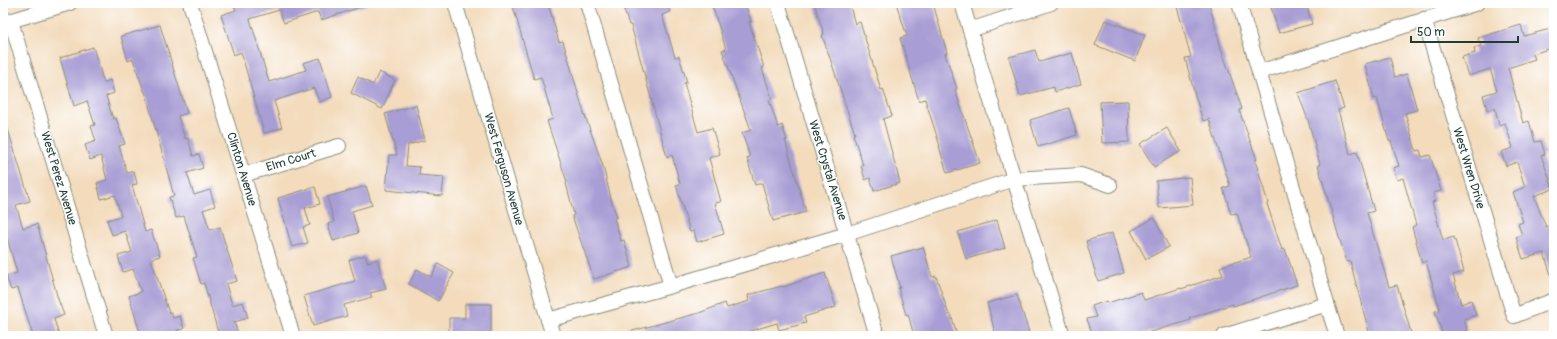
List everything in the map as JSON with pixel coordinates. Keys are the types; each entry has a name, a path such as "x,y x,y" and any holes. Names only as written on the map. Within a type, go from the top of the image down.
{"street":[{"path":"7,22 70,3"},
{"name":"Clinton Avenue","path":"190,3 293,336"},
{"name":"West Ferguson Avenue","path":"455,3 553,336"},
{"path":"587,3 671,286"},
{"name":"West Crystal Avenue","path":"778,3 877,336"},
{"path":"962,3 1014,179 1063,336"},
{"path":"970,30 1051,3"},
{"path":"1239,3 1338,336"},
{"path":"1259,72 1477,3"},
{"name":"West Wren Drive","path":"1424,20 1514,316 1554,300"},
{"name":"West Perez Avenue","path":"7,22 106,336"},
{"name":"Elm Court","path":"243,175 339,146"},
{"path":"548,320 671,286 847,234 1014,179 1081,175 1110,185"},
{"path":"1224,336 1328,304"}],"building":[{"path":"243,3 367,3 367,5 321,20 318,12 284,23 279,10 250,19 269,82 306,70 303,63 320,58 332,97 319,102 314,88 274,101 282,128 264,133 241,52 234,55 221,15 236,10 234,6"},
{"path":"512,3 548,3 559,42 563,41 583,110 603,166 617,217 614,218 621,241 624,240 632,267 594,279 572,216 574,215 567,182 547,121 553,119 541,77 534,79"},
{"path":"626,3 667,3 670,12 662,15 675,57 679,56 687,82 684,83 698,132 712,128 720,154 709,158 721,202 715,203 724,234 697,242 694,231 690,232 676,185 680,184 672,155 667,157 631,25 629,25 624,10 628,8"},
{"path":"720,3 745,3 751,22 749,22 764,67 762,68 772,99 769,100 778,127 782,125 787,140 785,140 806,212 773,221 762,183 755,185 747,158 750,157 742,133 751,130 722,50 726,49 712,5"},
{"path":"814,3 849,3 855,24 860,22 881,90 883,89 892,116 883,119 900,183 874,191 870,178 865,180 861,165 863,165 853,134 855,134 822,35 824,34"},
{"path":"896,3 933,3 947,53 945,54 957,89 955,90 980,163 947,173 925,99 919,101 900,38 907,36"},
{"path":"1176,3 1209,3 1221,48 1242,109 1239,110 1257,160 1255,160 1268,203 1267,204 1282,250 1285,249 1297,285 1233,306 1233,304 1190,318 1191,320 1137,336 1093,336 1087,319 1096,317 1092,306 1107,301 1108,303 1141,292 1144,300 1181,289 1223,275 1220,267 1251,257 1237,213 1231,214 1223,188 1230,186 1209,119 1203,121 1195,95 1185,58 1191,57"},
{"path":"1284,3 1306,3 1312,24 1279,33 1271,7"},
{"path":"1105,20 1145,35 1135,61 1095,45"},
{"path":"160,25 187,113 178,116 185,139 188,138 193,156 199,154 203,168 187,173 194,195 210,190 215,206 203,210 210,230 220,227 237,281 226,284 232,305 243,302 248,318 234,322 239,336 219,336 204,283 201,284 193,258 197,257 184,216 176,218 169,197 174,196 145,91 133,59 128,61 121,36"},
{"path":"1521,25 1524,36 1554,28 1554,47 1533,54 1535,59 1508,68 1523,123 1529,121 1535,142 1541,141 1545,154 1541,155 1553,189 1534,196 1546,227 1550,225 1554,237 1554,278 1552,278 1544,253 1523,259 1516,237 1522,235 1518,224 1523,222 1513,192 1525,187 1517,162 1506,166 1501,152 1513,148 1505,123 1499,125 1495,108 1487,110 1483,95 1497,91 1490,69 1468,76 1462,57 1475,53 1474,48 1481,46 1478,38"},
{"path":"93,47 104,83 110,80 114,93 106,96 113,119 116,118 125,144 119,146 127,173 134,171 137,184 132,185 145,232 151,230 160,256 151,259 169,313 171,312 173,318 180,316 184,329 177,330 179,336 141,336 129,296 141,292 133,269 123,272 118,256 132,252 125,231 112,235 107,220 121,216 115,195 101,199 97,183 107,180 101,156 90,160 85,145 96,141 91,126 95,125 87,101 74,106 60,58"},
{"path":"1035,50 1039,62 1072,53 1081,84 1055,92 1054,87 1020,96 1009,57"},
{"path":"1390,57 1395,77 1407,74 1417,110 1405,113 1416,151 1420,150 1422,157 1430,155 1441,191 1433,193 1435,201 1432,202 1443,240 1454,237 1459,254 1464,272 1453,275 1461,304 1471,300 1476,315 1464,319 1469,336 1443,336 1435,311 1440,310 1426,261 1422,263 1412,227 1416,225 1403,178 1397,180 1393,168 1399,166 1391,141 1389,141 1377,98 1374,99 1365,64"},
{"path":"379,72 395,80 382,109 351,93 358,77 373,85"},
{"path":"1335,81 1344,108 1338,110 1350,154 1357,152 1374,211 1367,213 1389,287 1397,285 1412,336 1370,336 1350,261 1347,262 1338,234 1318,165 1320,164 1308,120 1298,93"},
{"path":"1128,101 1129,142 1102,143 1100,102"},
{"path":"416,105 425,140 408,145 406,166 420,167 419,175 444,177 442,196 386,190 389,155 397,155 385,114"},
{"path":"1069,108 1077,135 1038,147 1030,120"},
{"path":"3,123 6,123 30,201 16,205 23,228 37,224 58,299 64,315 54,319 59,336 33,336 18,288 11,290 6,276 17,273 5,230 3,231"},
{"path":"1167,128 1181,151 1154,167 1140,144"},
{"path":"1190,177 1193,205 1159,208 1156,181"},
{"path":"366,186 372,205 352,211 358,233 333,241 328,224 334,222 327,197"},
{"path":"315,187 320,204 305,208 310,225 303,227 308,243 292,247 278,198"},
{"path":"1154,218 1169,247 1146,259 1131,231"},
{"path":"997,220 1005,248 966,259 958,232"},
{"path":"1112,233 1124,273 1098,281 1086,241"},
{"path":"923,247 932,277 936,276 949,315 951,314 957,336 914,336 908,314 906,315 898,288 900,288 891,256"},
{"path":"365,255 368,262 377,259 386,289 370,293 372,297 344,305 347,316 313,326 304,296 355,281 349,260"},
{"path":"438,264 454,273 438,301 409,284 417,269 431,277"},
{"path":"825,273 836,307 804,317 806,323 779,330 777,323 733,336 626,336 625,333 699,313 725,303 727,308 749,301 748,295 783,287"},
{"path":"1017,295 1030,336 996,336 987,303"},
{"path":"465,304 491,304 491,334 449,334 449,318 465,318"}]}
